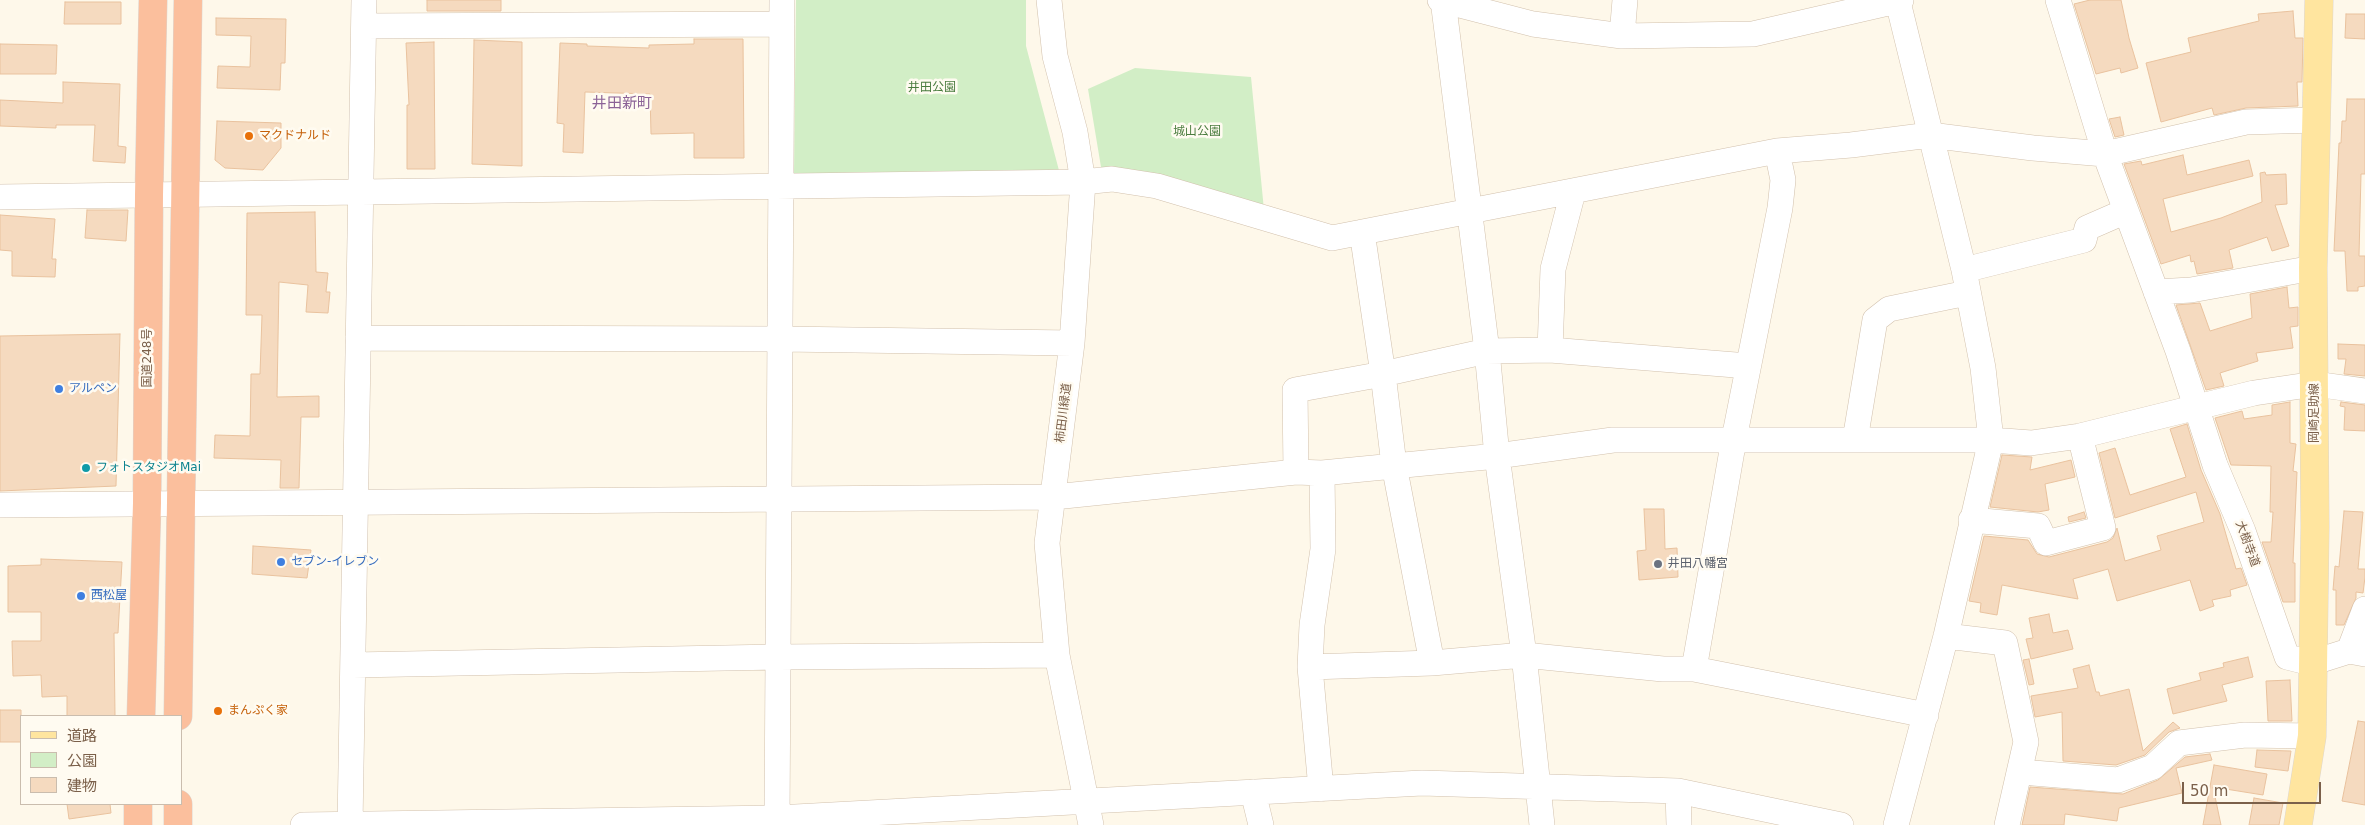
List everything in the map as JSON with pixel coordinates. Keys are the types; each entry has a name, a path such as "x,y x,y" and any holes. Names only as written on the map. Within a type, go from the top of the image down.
{"highway":[{"name":"国道248号","path":"141,715 147,504 149,195 153,0"},
{"path":"178,715 188,0"},
{"path":"138,805 138,825"},
{"path":"178,805 178,825"}],"main road":[{"name":"岡崎足助線","path":"2298,825 2312,736 2311,663 2315,527 2314,268 2319,0"}],"street":[{"path":"350,824 364,0"},
{"name":"柿田川緑道","path":"1049,0 1055,56 1075,132 1083,182 1072,343 1047,542 1057,655 1090,814"},
{"path":"1542,825 1524,655 1497,456 1487,351 1442,0 1532,24 1622,36 1754,34 1899,1 1965,282 1983,368 1991,440 1971,520 1946,636 1896,825"},
{"path":"1622,36 1625,0"},
{"path":"2058,0 2105,154 2197,407"},
{"path":"364,26 782,12 777,822"},
{"path":"0,197 1083,182 1112,179 1157,186 1332,238 1573,192 1661,172 1777,151 1851,145 1930,135 2033,148 2105,154 2246,122 2316,120"},
{"path":"1694,669 1734,439 1780,208 1783,180 1777,151"},
{"path":"1550,350 1553,269 1573,192"},
{"path":"1855,440 1875,320 1889,309 2084,240 2087,228 2126,211"},
{"path":"1362,232 1384,374 1394,465 1432,662"},
{"path":"2156,292 2191,290 2314,268"},
{"path":"358,338 781,339 1072,343"},
{"path":"1296,472 1295,390 1384,374 1487,351 1550,350 1748,366"},
{"path":"0,504 1054,497 1296,472 1322,473 1497,456 1613,440 1991,440 2031,443 2080,436 2254,393 2315,384 2365,391"},
{"name":"大樹寺道","path":"2197,407 2215,465 2244,531 2287,657 2311,663"},
{"path":"1971,520 2038,526 2046,543 2103,528 2080,436"},
{"path":"1321,789 1310,667 1312,624 1323,549 1322,473"},
{"path":"2311,663 2357,652 2365,609"},
{"path":"1946,636 2005,643 2026,742 2008,825"},
{"path":"353,665 778,657 1057,655"},
{"path":"1310,667 1432,662 1524,655 1663,669 1694,669 1926,715"},
{"path":"2021,772 2118,780 2153,767 2179,743 2245,735 2312,736"},
{"path":"304,825 777,822 1090,814 1253,792 1422,783 1537,785 1678,791 1841,825"},
{"path":"1678,791 1679,825"},
{"path":"1253,792 1261,825"}],"green space":[{"name":"井田公園","path":"796,0 1026,0 1026,46 1061,178 794,174"},
{"name":"城山公園","path":"1135,68 1251,77 1264,210 1101,167 1088,89"}],"building":[{"path":"427,0 501,0 501,11 427,11"},
{"path":"2090,0 2121,0 2138,68 2121,73 2120,68 2096,74 2074,4"},
{"path":"65,2 121,2 121,24 64,24"},
{"path":"2293,11 2295,38 2303,38 2302,82 2297,82 2298,106 2246,108 2214,115 2212,108 2161,122 2146,63 2191,52 2188,38 2259,21 2258,14"},
{"path":"2346,14 2365,14 2365,39 2345,38"},
{"path":"216,18 286,19 285,63 281,63 280,90 217,88 218,66 250,67 251,36 216,35"},
{"path":"694,39 743,39 744,158 694,158 694,133 651,134 650,94 585,92 583,153 563,152 564,124 557,123 560,43 649,48 649,45 694,44"},
{"path":"474,40 522,42 522,166 472,164"},
{"path":"434,42 435,169 407,169 407,105 409,105 406,43"},
{"path":"0,44 57,45 56,74 0,74"},
{"path":"63,82 120,84 118,146 126,147 125,163 93,161 95,125 56,125 56,128 0,126 0,100 63,103"},
{"path":"2347,99 2365,99 2365,174 2361,174 2359,256 2365,256 2365,286 2358,287 2358,291 2347,291 2345,251 2334,251 2339,143 2341,143 2342,121 2346,121"},
{"path":"2120,117 2124,135 2115,137 2109,119"},
{"name":"マクドナルド","path":"217,121 281,123 281,148 263,170 225,168 215,160"},
{"path":"2183,155 2187,175 2249,160 2253,176 2163,199 2171,232 2221,218 2262,202 2260,173 2265,172 2266,175 2286,174 2287,204 2275,205 2289,246 2272,251 2267,237 2229,250 2233,268 2197,274 2194,261 2191,262 2190,255 2161,264 2124,164 2141,161 2142,165"},
{"path":"87,210 128,210 126,241 85,238"},
{"path":"315,212 316,272 328,273 326,292 330,292 328,313 306,312 308,285 279,282 277,397 319,396 319,417 301,417 299,488 280,488 281,460 214,458 215,435 250,436 251,374 260,374 262,315 246,315 247,213"},
{"path":"0,215 55,219 52,259 56,259 55,277 12,276 12,251 0,250"},
{"path":"2287,287 2289,308 2298,307 2298,326 2290,327 2293,348 2256,353 2258,361 2220,373 2224,386 2206,390 2176,305 2200,303 2210,331 2252,318 2250,294"},
{"name":"アルペン","path":"120,334 116,486 0,491 0,336"},
{"path":"2338,344 2365,345 2365,376 2344,374 2346,359 2338,359"},
{"path":"2290,402 2290,443 2296,444 2293,471 2297,472 2293,563 2295,563 2295,602 2283,602 2262,542 2271,542 2273,512 2270,512 2271,466 2231,465 2215,418 2242,411 2244,419 2272,415 2272,405"},
{"path":"2341,402 2365,405 2365,431 2344,430 2345,407 2340,406"},
{"path":"2187,424 2201,470 2220,514 2236,569 2241,568 2247,585 2230,590 2231,596 2212,600 2214,606 2200,611 2190,580 2117,601 2108,569 2073,579 2078,599 2002,585 1997,615 1980,612 1981,603 1969,601 1984,536 2028,540 2037,554 2049,557 2107,542 2113,538 2117,528 2125,561 2161,550 2157,536 2204,522 2196,492 2115,518 2099,453 2115,448 2130,495 2186,477 2170,429"},
{"path":"2002,455 2032,457 2030,470 2071,460 2075,477 2045,484 2049,510 2038,512 1990,507"},
{"path":"1644,509 1664,509 1665,549 1677,548 1678,577 1639,580 1637,551 1646,550"},
{"path":"2344,511 2363,512 2358,569 2365,569 2365,577 2363,593 2356,592 2356,598 2344,625 2336,625 2336,590 2333,590 2335,566 2339,567"},
{"path":"2084,512 2086,518 2069,522 2068,517"},
{"name":"セブン-イレブン","path":"253,546 311,550 307,578 252,574"},
{"path":"41,559 122,562 118,633 114,633 115,715 67,715 67,696 42,697 41,675 13,676 12,641 41,641 41,612 8,612 8,566 41,565"},
{"path":"2049,614 2053,633 2068,630 2073,649 2031,659 2026,639 2033,638 2029,618"},
{"path":"2248,657 2253,677 2222,685 2227,701 2173,714 2167,689 2201,680 2199,673 2224,667 2223,663"},
{"path":"2029,659 2034,684 2029,685 2023,660"},
{"path":"2089,665 2096,692 2099,692 2100,696 2129,689 2143,751 2173,722 2180,728 2169,732 2145,755 2116,765 2063,761 2062,712 2035,717 2031,696 2078,688 2073,669"},
{"path":"2290,680 2292,721 2268,721 2266,681"},
{"path":"0,710 21,710 20,742 0,742"},
{"path":"2358,721 2365,722 2365,805 2342,801"},
{"path":"2257,750 2291,751 2288,771 2255,767"},
{"path":"2210,754 2212,760 2176,768 2182,793 2119,808 2117,821 2065,814 2064,825 2022,825 2030,787 2123,794 2158,780 2185,757"},
{"path":"2214,765 2267,774 2263,795 2213,787 2221,825 2203,825"},
{"path":"2254,798 2283,803 2279,825 2249,825"},
{"path":"67,805 110,805 111,813 69,819"}],"place":[{"name":"マクドナルド","path":"249,136"},
{"name":"アルペン","path":"59,389"},
{"name":"フォトスタジオMai","path":"86,468"},
{"name":"セブン-イレブン","path":"281,562"},
{"name":"井田八幡宮","path":"1658,564"},
{"name":"西松屋","path":"81,596"},
{"name":"まんぷく家","path":"218,711"}],"district":[{"name":"井田新町","path":"622,104"}]}
